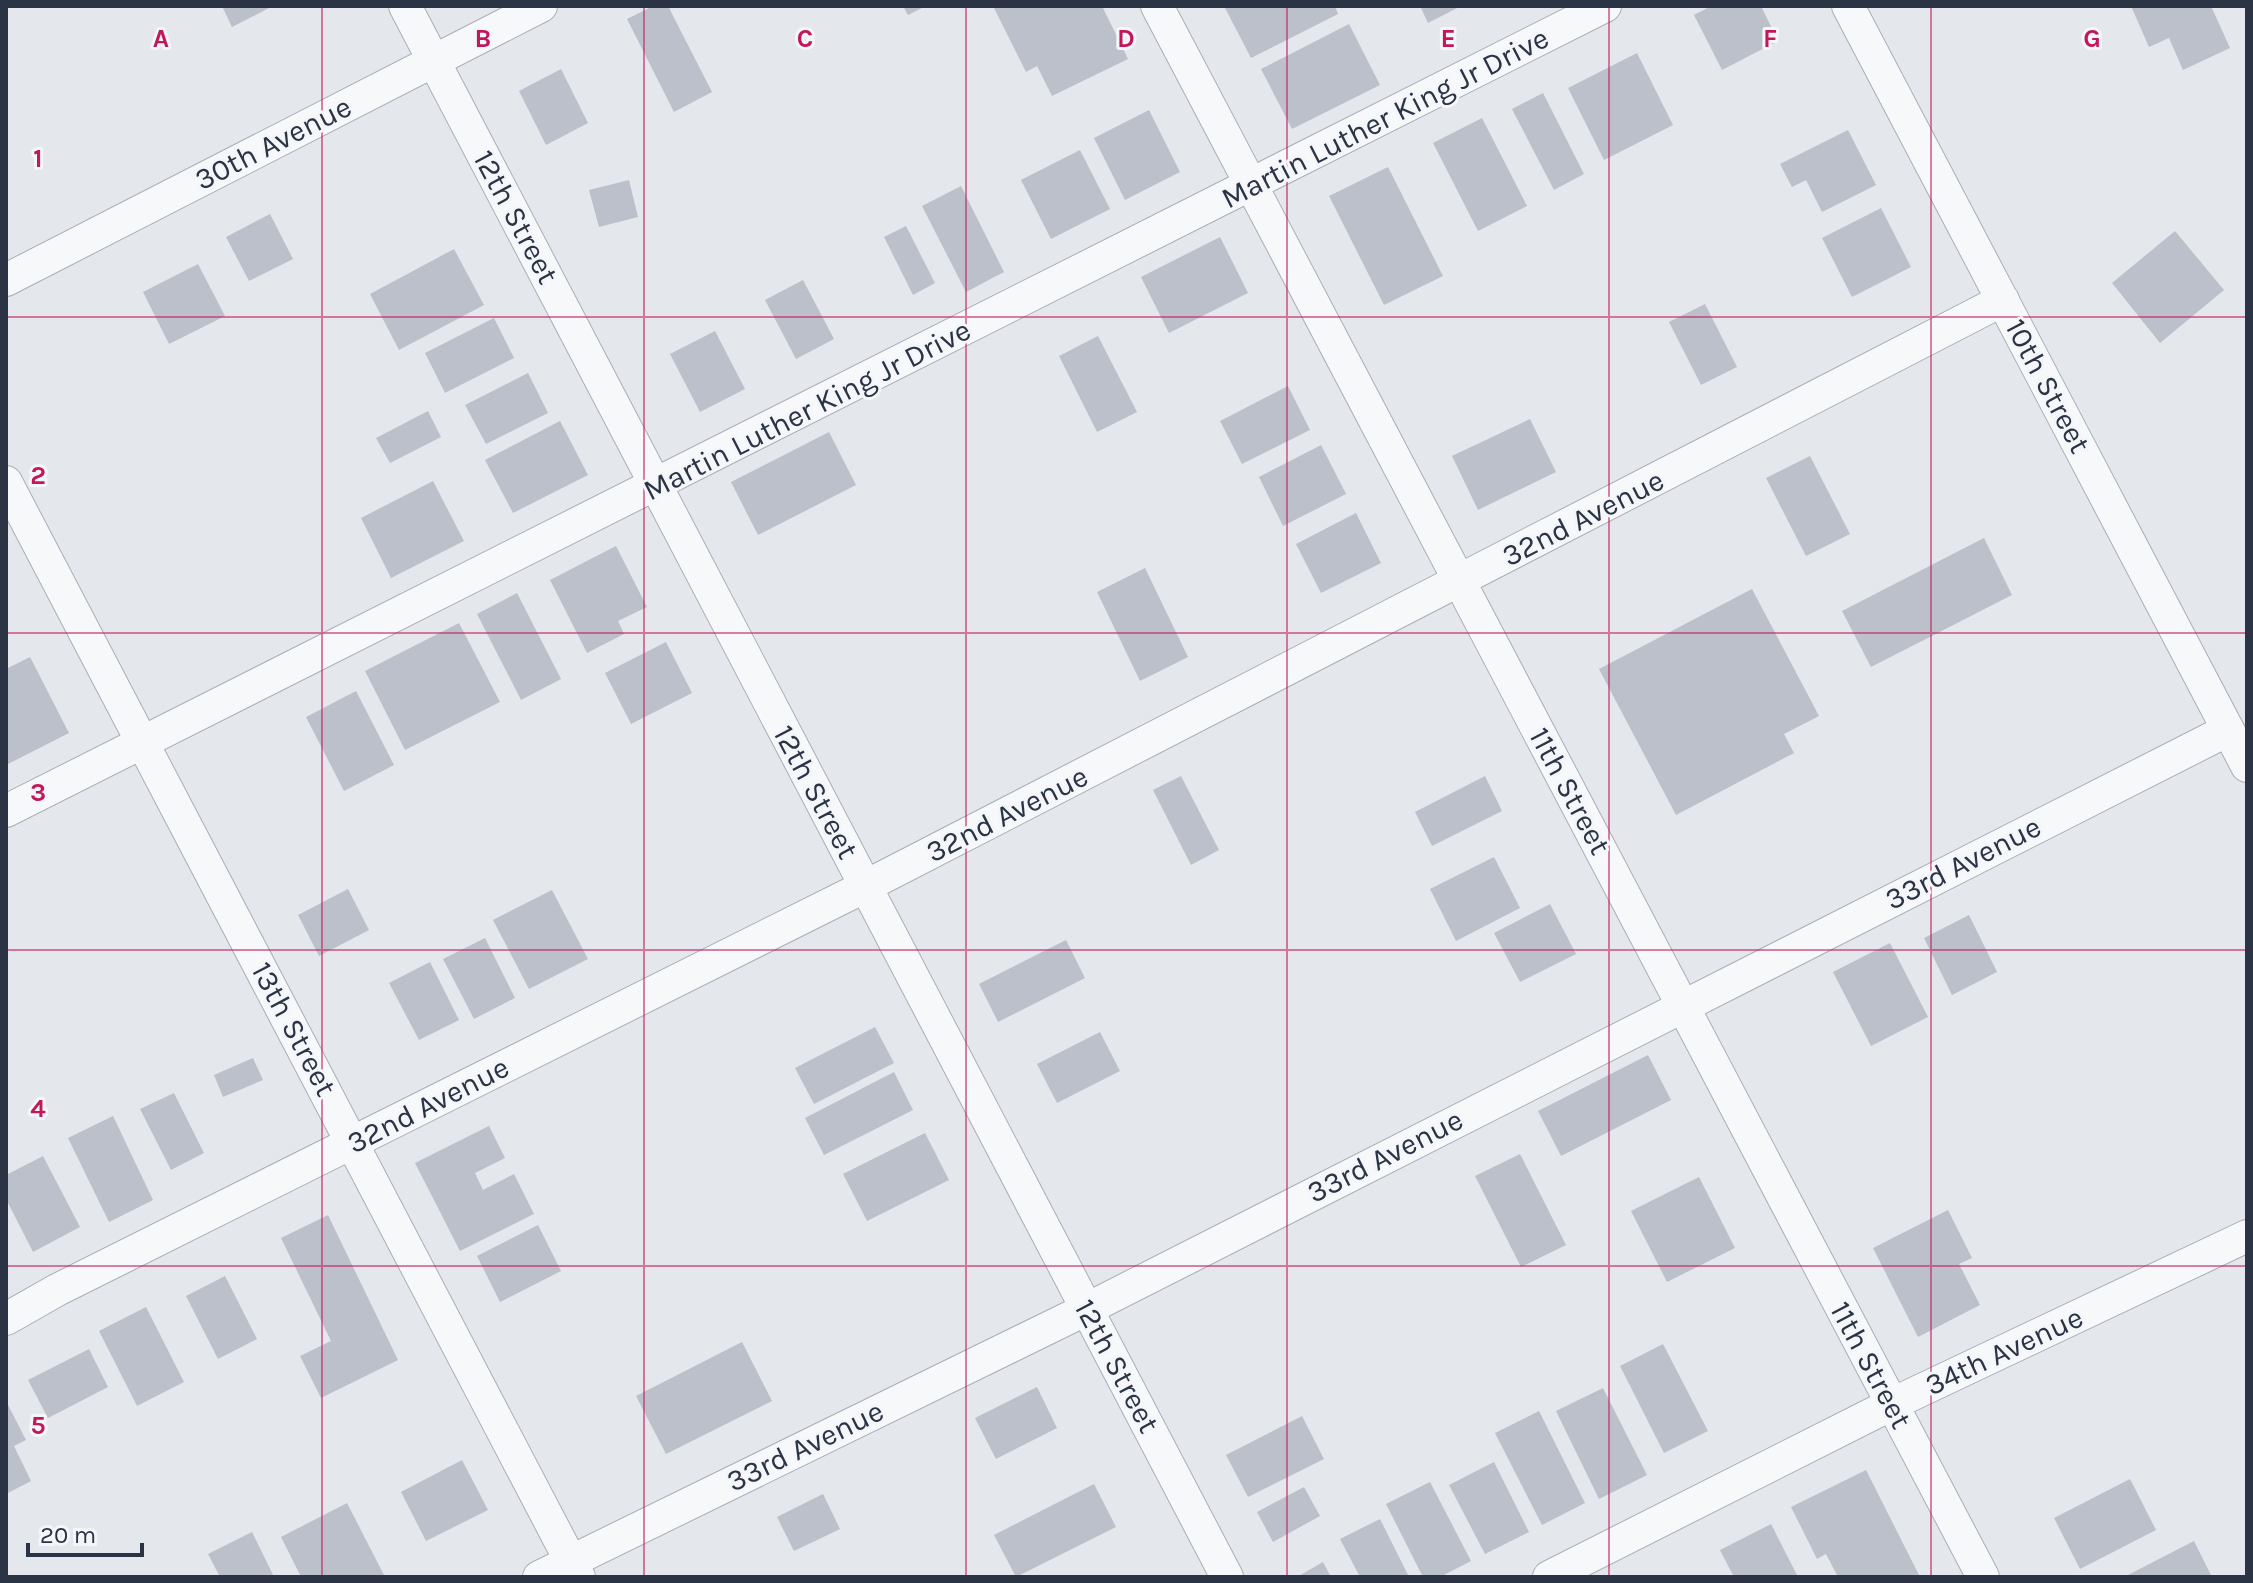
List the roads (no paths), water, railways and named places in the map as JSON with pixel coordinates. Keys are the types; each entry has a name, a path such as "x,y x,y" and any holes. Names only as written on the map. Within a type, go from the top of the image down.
{"street":[{"name":"12th Street","path":"405,6 1227,1577"},
{"name":"30th Avenue","path":"6,280 541,6"},
{"name":"11th Street","path":"1157,6 1983,1577"},
{"name":"Martin Luther King Jr Drive","path":"6,811 1605,6"},
{"name":"10th Street","path":"1848,6 2247,766"},
{"name":"32nd Avenue","path":"6,1319 71,1283 866,886 2003,300"},
{"name":"13th Street","path":"6,482 575,1569"},
{"name":"33rd Avenue","path":"539,1577 575,1569 1681,1004 2228,730"},
{"name":"34th Avenue","path":"1549,1577 1892,1404 2247,1236"}]}
